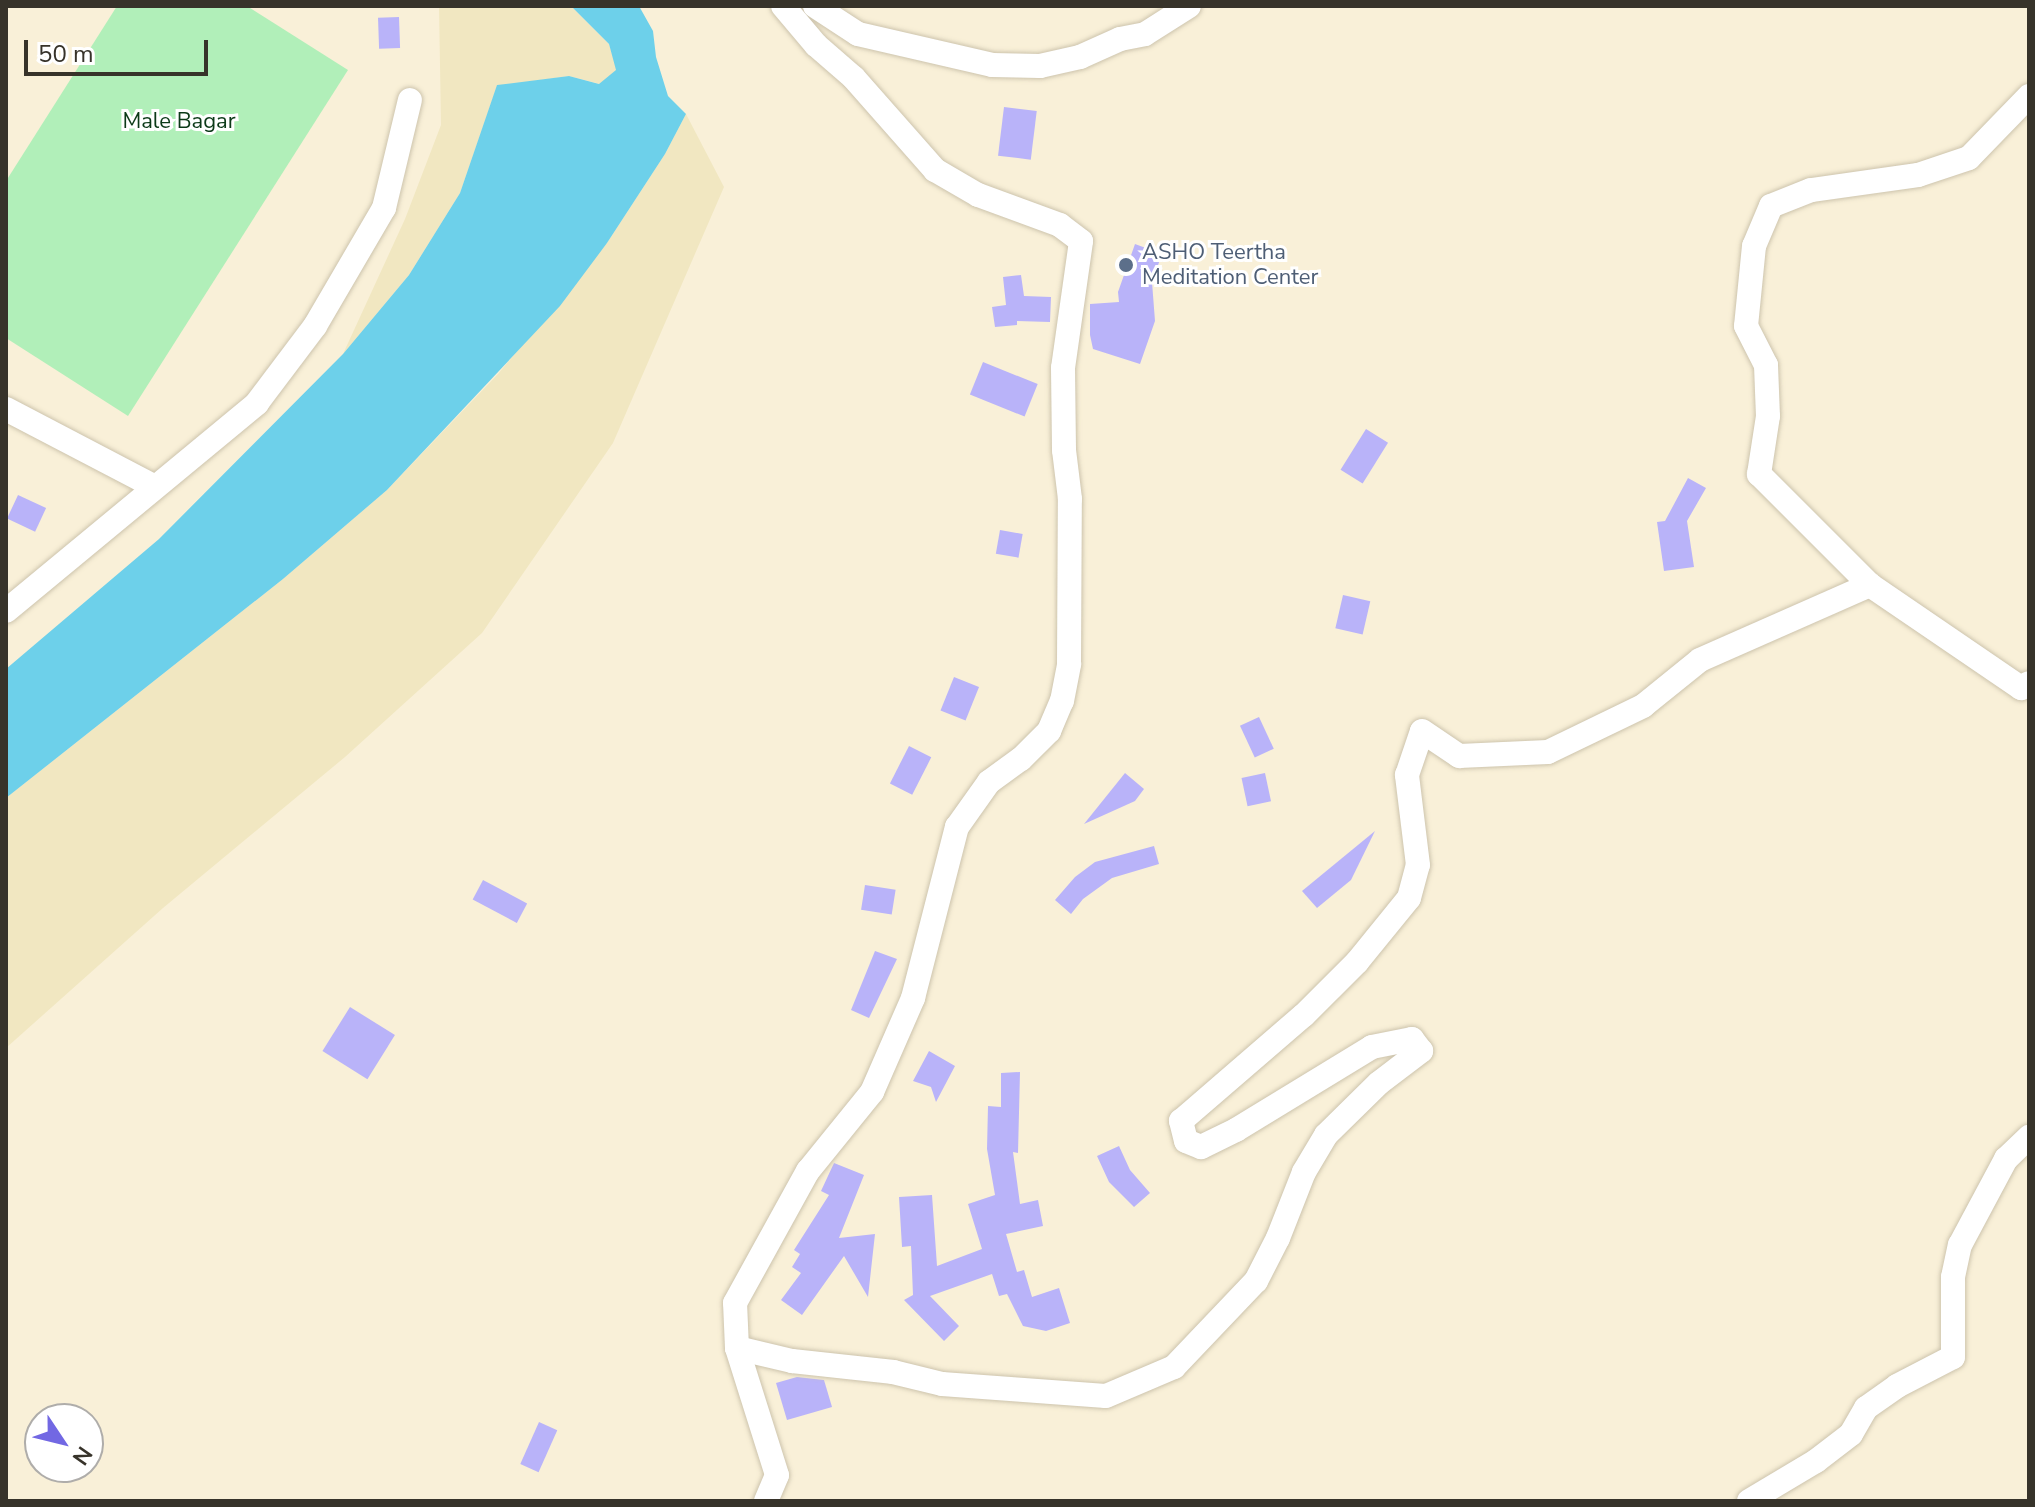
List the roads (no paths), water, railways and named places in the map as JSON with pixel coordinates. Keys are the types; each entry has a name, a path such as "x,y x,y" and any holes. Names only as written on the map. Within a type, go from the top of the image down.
{"street":[{"path":"766,1501 777,1475 737,1348 735,1303 808,1171 872,1092 913,998 957,827 989,782 1021,759 1049,731 1062,701 1069,664 1070,499 1064,450 1063,368 1081,241 1060,225 978,195 935,170 854,78 816,45 783,6"},
{"path":"815,6 858,34 992,65 1040,66 1080,57 1120,39 1145,34 1189,6"},
{"path":"2029,96 1969,158 1918,175 1811,190 1771,206 1754,246 1746,326 1766,365 1768,416 1759,474 1870,585 2021,688 2029,683"},
{"path":"6,611 153,486 257,403 315,326 384,208 410,100"},
{"path":"6,409 153,486"},
{"path":"737,1348 792,1361 893,1372 942,1384 1090,1396 1106,1396 1174,1367 1256,1281 1278,1238 1304,1172 1326,1135 1379,1083 1421,1051 1412,1039 1372,1047 1296,1089 1236,1130 1201,1147 1186,1141 1181,1121 1304,1015 1357,962 1409,898 1418,865 1407,775 1422,731 1459,756 1548,752 1643,706 1700,660 1870,585"},
{"path":"1749,1501 1816,1461 1851,1434 1866,1408 1897,1386 1953,1357 1953,1277 1960,1245 2006,1159 2029,1137"}],"water":[{"path":"571,6 639,6 653,31 656,57 668,96 686,114 665,154 607,243 560,306 387,490 283,579 6,798 6,669 159,539 343,354 409,275 460,193 497,85 569,76 599,84 616,70 609,44"}],"place":[{"name":"ASHO Teertha Meditation Center","path":"1126,265"}],"park label":[{"name":"Male Bagar","path":"179,122"}]}
